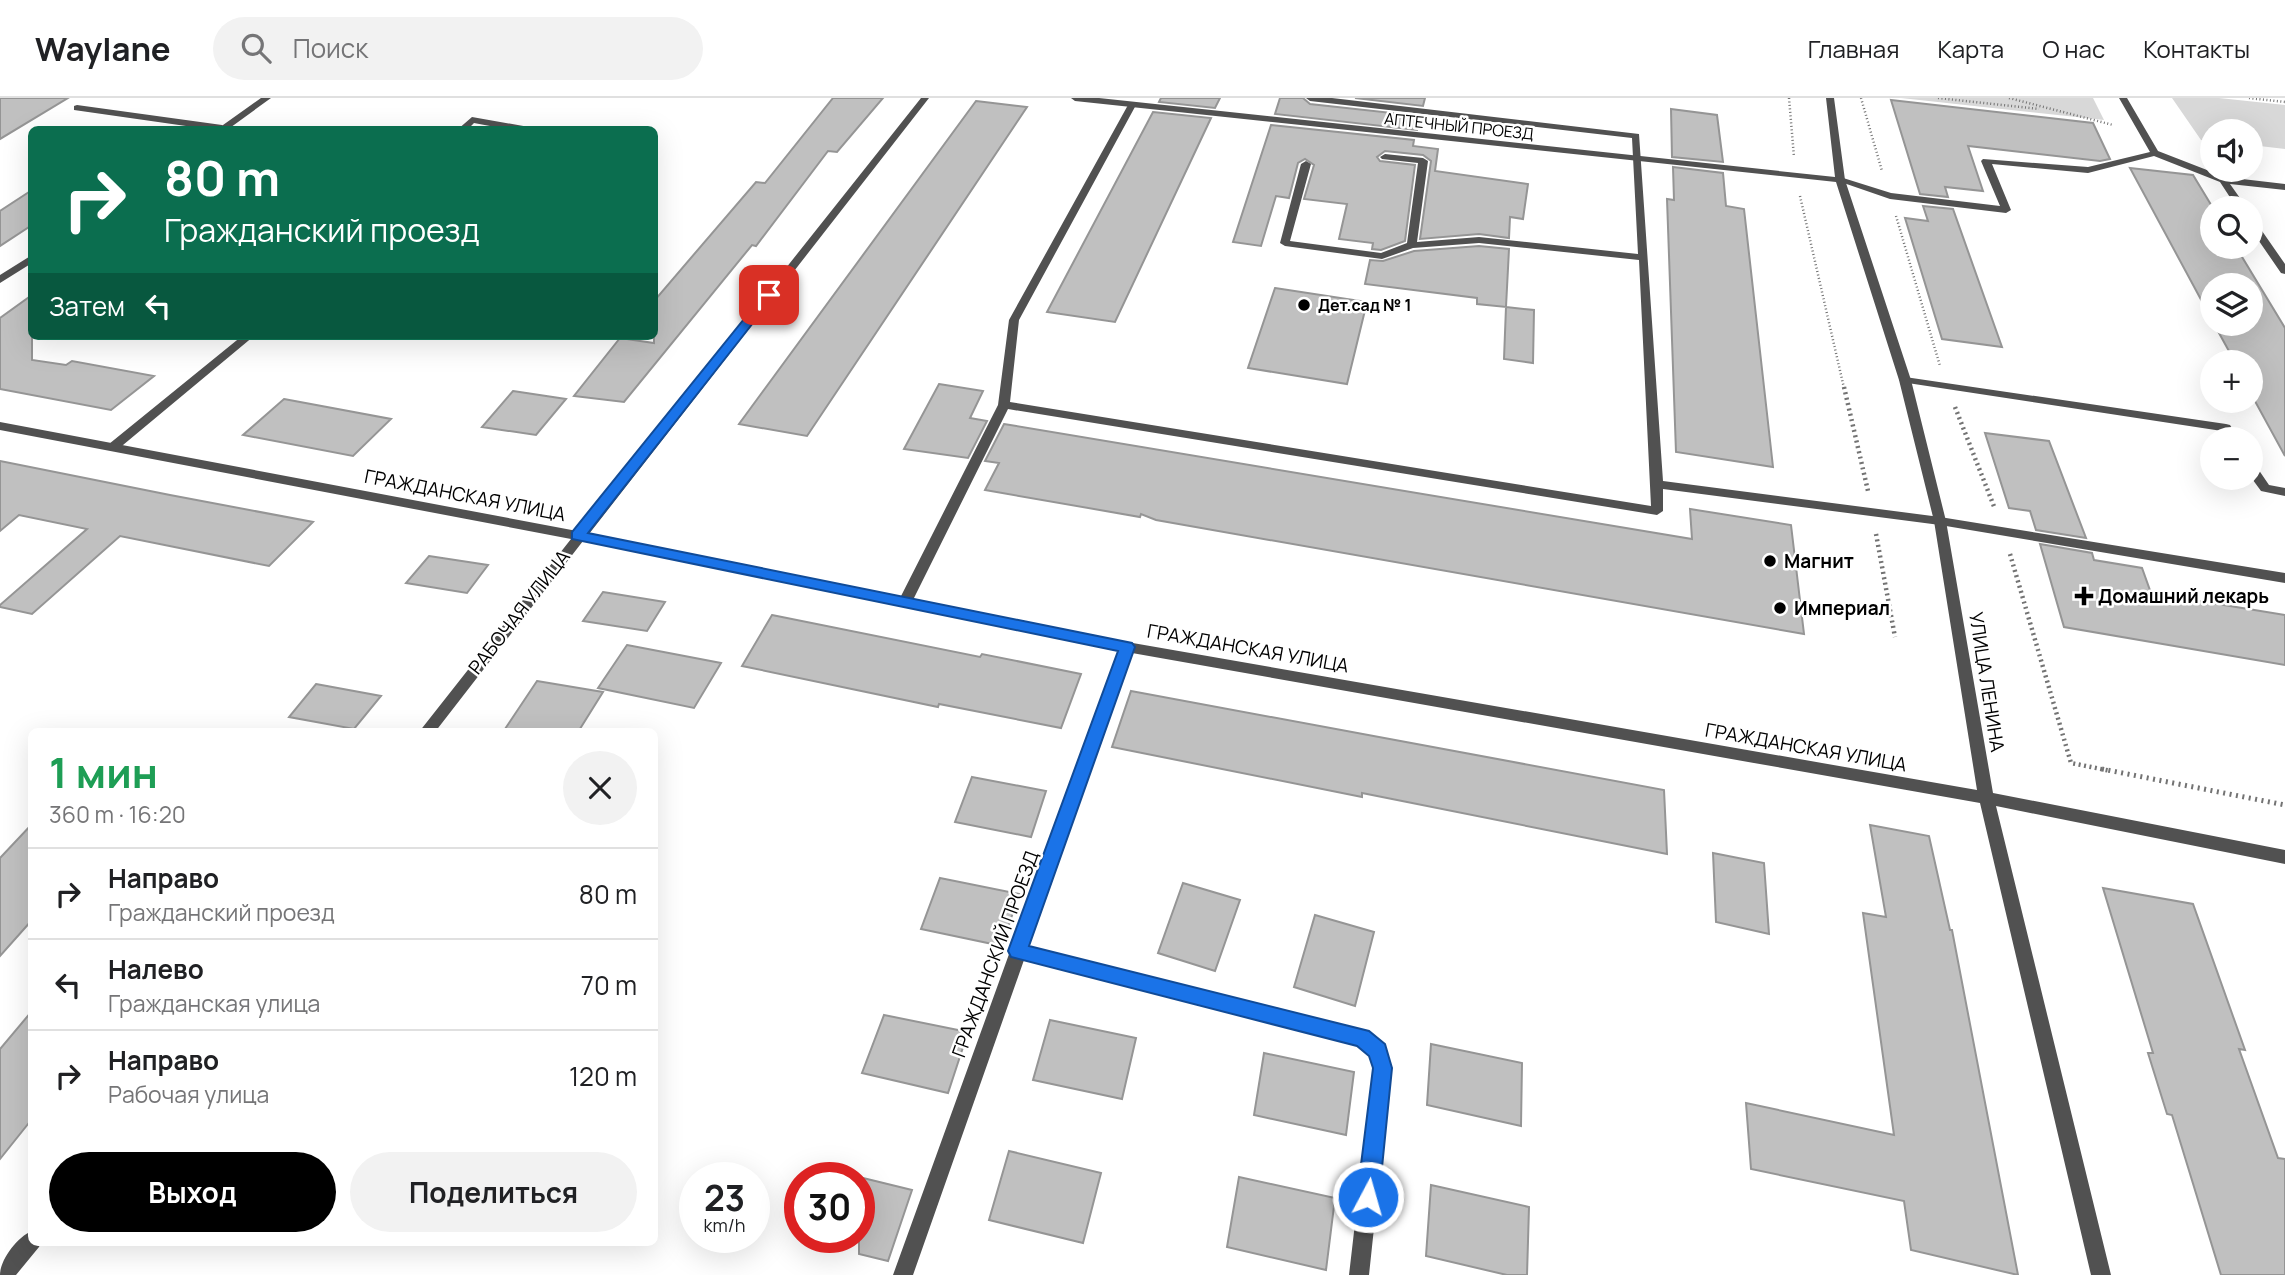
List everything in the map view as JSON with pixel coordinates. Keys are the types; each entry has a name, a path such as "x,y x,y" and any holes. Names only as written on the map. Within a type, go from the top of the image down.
{"street":[{"path":"225,126 267,98"},
{"name":"РАБОЧАЯ УЛИЦА","path":"429,728 925,98"},
{"name":"АПТЕЧНЫЙ ПРОЕЗД","path":"1075,98 1840,180 1890,196 2006,210 1986,161 2088,170 2155,153"},
{"path":"1004,405 1657,511 1636,136 1370,101 1310,98"},
{"name":"УЛИЦА ЛЕНИНА","path":"1830,98 1840,180 1905,380 1940,520 1986,799 2101,1275"},
{"path":"2123,98 2155,153 2200,171"},
{"path":"905,602 1004,405 1014,320 1132,105"},
{"path":"77,108 200,126"},
{"path":"465,126 472,120 506,126"},
{"path":"1385,157 1423,161 1412,245"},
{"path":"1306,164 1285,243 1382,256 1412,245 1479,240 1643,258"},
{"path":"2241,182 2285,187"},
{"path":"2263,239 2285,271"},
{"path":"0,280 28,261"},
{"path":"113,447 244,340"},
{"path":"1905,380 2219,427"},
{"name":"ГРАЖДАНСКАЯ УЛИЦА","path":"0,426 578,536 1127,647 1986,799 2285,857"},
{"path":"1657,484 1940,520 2285,578"},
{"path":"2263,486 2285,492"},
{"name":"ГРАЖДАНСКИЙ ПРОЕЗД","path":"903,1275 1127,647"},
{"path":"1017,951 1362,1038 1378,1051 1382,1068 1359,1275"},
{"path":"4,1275 28,1245"}],"path":[{"path":"1789,98 1795,176 1872,512 1895,637"},
{"path":"1938,98 2053,111"},
{"path":"2009,98 2144,133"},
{"path":"2249,98 2285,102"}],"shaded area":[{"path":"1901,98 2093,98 2104,120"},
{"path":"2172,98 2219,98 2285,105 2285,149 2263,146 2263,119 2200,119 2200,139"}],"building":[{"path":"0,98 68,98 0,139"},
{"path":"833,98 883,98 837,152 828,151 756,246 752,245 624,402 574,396 618,340 654,343 654,340 658,340 658,296 756,182 765,183"},
{"path":"1161,98 1220,98 1215,108 1159,102"},
{"path":"1280,98 1303,98 1310,104 1420,116 1417,130 1275,114"},
{"path":"1355,98 1425,98 1423,106"},
{"path":"1891,100 2093,123 2110,159 2100,161 1968,146 1983,191 1945,187 1948,197 1920,194"},
{"path":"976,101 1027,107 807,436 739,424"},
{"path":"1671,109 1717,115 1723,162 1672,157"},
{"path":"1153,112 1211,118 1115,322 1047,312"},
{"path":"1271,125 1414,140 1413,146 1438,149 1435,171 1528,184 1523,219 1510,217 1509,238 1479,234 1420,239 1431,161 1423,155 1385,151 1377,157 1380,161 1415,165 1405,241 1381,250 1372,249 1373,243 1339,239 1347,204 1304,199 1314,165 1305,159 1298,163 1289,198 1276,196 1261,246 1233,242"},
{"path":"1673,167 1723,173 1726,206 1744,209 1773,467 1676,452 1667,199 1674,200"},
{"path":"2130,168 2193,175 2206,196 2200,196 2200,259 2243,259 2252,273 2200,273 2200,298"},
{"path":"28,193 28,228 0,246 0,211"},
{"path":"1923,206 1953,209 2002,347 1942,339 1905,218 1928,221"},
{"path":"1479,246 1509,249 1506,307 1477,304 1477,298 1365,284 1370,260 1383,261 1414,251"},
{"path":"1275,288 1367,302 1347,384 1248,368"},
{"path":"2263,292 2285,328 2285,456 2261,413 2263,350 2228,350 2221,336 2263,336"},
{"path":"28,298 28,340 32,340 32,360 66,365 72,361 154,376 111,410 0,389 0,318"},
{"path":"1506,307 1534,310 1533,363 1504,359"},
{"path":"939,384 983,391 970,418 987,421 968,458 904,449"},
{"path":"513,391 566,399 536,435 482,427"},
{"path":"284,399 391,419 353,456 243,435"},
{"path":"1004,424 1692,539 1690,509 1791,525 1804,634 1156,520 1141,514 1140,517 985,490 999,463 985,461"},
{"path":"1985,433 2049,441 2086,538 2036,530 2030,511 2009,508"},
{"path":"0,461 313,522 269,566 120,536 32,614 0,605 87,529 19,515 0,531"},
{"path":"2040,544 2092,553 2094,560 2142,568 2151,593 2285,615 2285,665 2064,627"},
{"path":"429,556 488,565 467,593 406,583"},
{"path":"603,592 665,602 647,631 583,621"},
{"path":"772,615 980,657 982,654 1081,674 1061,728 939,704 938,707 742,666"},
{"path":"627,645 721,663 694,708 598,688"},
{"path":"537,681 603,692 580,728 506,728"},
{"path":"316,684 381,696 355,728 289,717"},
{"path":"1131,691 1664,790 1667,854 1362,793 1362,797 1112,747"},
{"path":"972,777 1046,791 1031,837 955,822"},
{"path":"1870,825 1929,836 1952,930 2018,1275 1911,1250 1904,1201 1751,1169 1746,1103 1894,1135 1863,913 1886,917"},
{"path":"28,828 28,924 0,956 0,858"},
{"path":"1713,853 1764,863 1769,934 1716,922"},
{"path":"940,878 1019,894 1002,946 921,929"},
{"path":"1183,883 1240,900 1215,971 1158,953"},
{"path":"2103,888 2193,904 2245,1050 2239,1049 2278,1158 2285,1159 2285,1275 2221,1275 2172,1115 2167,1114 2148,1053 2153,1053"},
{"path":"1315,915 1374,932 1355,1006 1294,987"},
{"path":"884,1015 968,1032 948,1093 862,1073"},
{"path":"28,1016 28,1124 0,1159 0,1049"},
{"path":"1050,1020 1136,1038 1122,1099 1033,1080"},
{"path":"1431,1044 1522,1063 1521,1126 1427,1105"},
{"path":"1264,1053 1354,1072 1346,1135 1254,1115"},
{"path":"1009,1151 1101,1173 1083,1243 989,1220"},
{"path":"1239,1177 1335,1198 1326,1270 1227,1247"},
{"path":"875,1181 912,1190 888,1261 859,1254 875,1253"},
{"path":"1431,1185 1529,1207 1527,1275 1507,1275 1426,1256"}],"place":[{"name":"Дет.сад № 1","path":"1304,305"},
{"name":"Магнит","path":"1770,561"},
{"name":"Домашний лекарь","path":"2084,596"},
{"name":"Империал","path":"1780,608"}],"route":[{"path":"769,295 578,536 1127,647 1017,951 1362,1038 1378,1051 1382,1068 1368,1197"}]}
